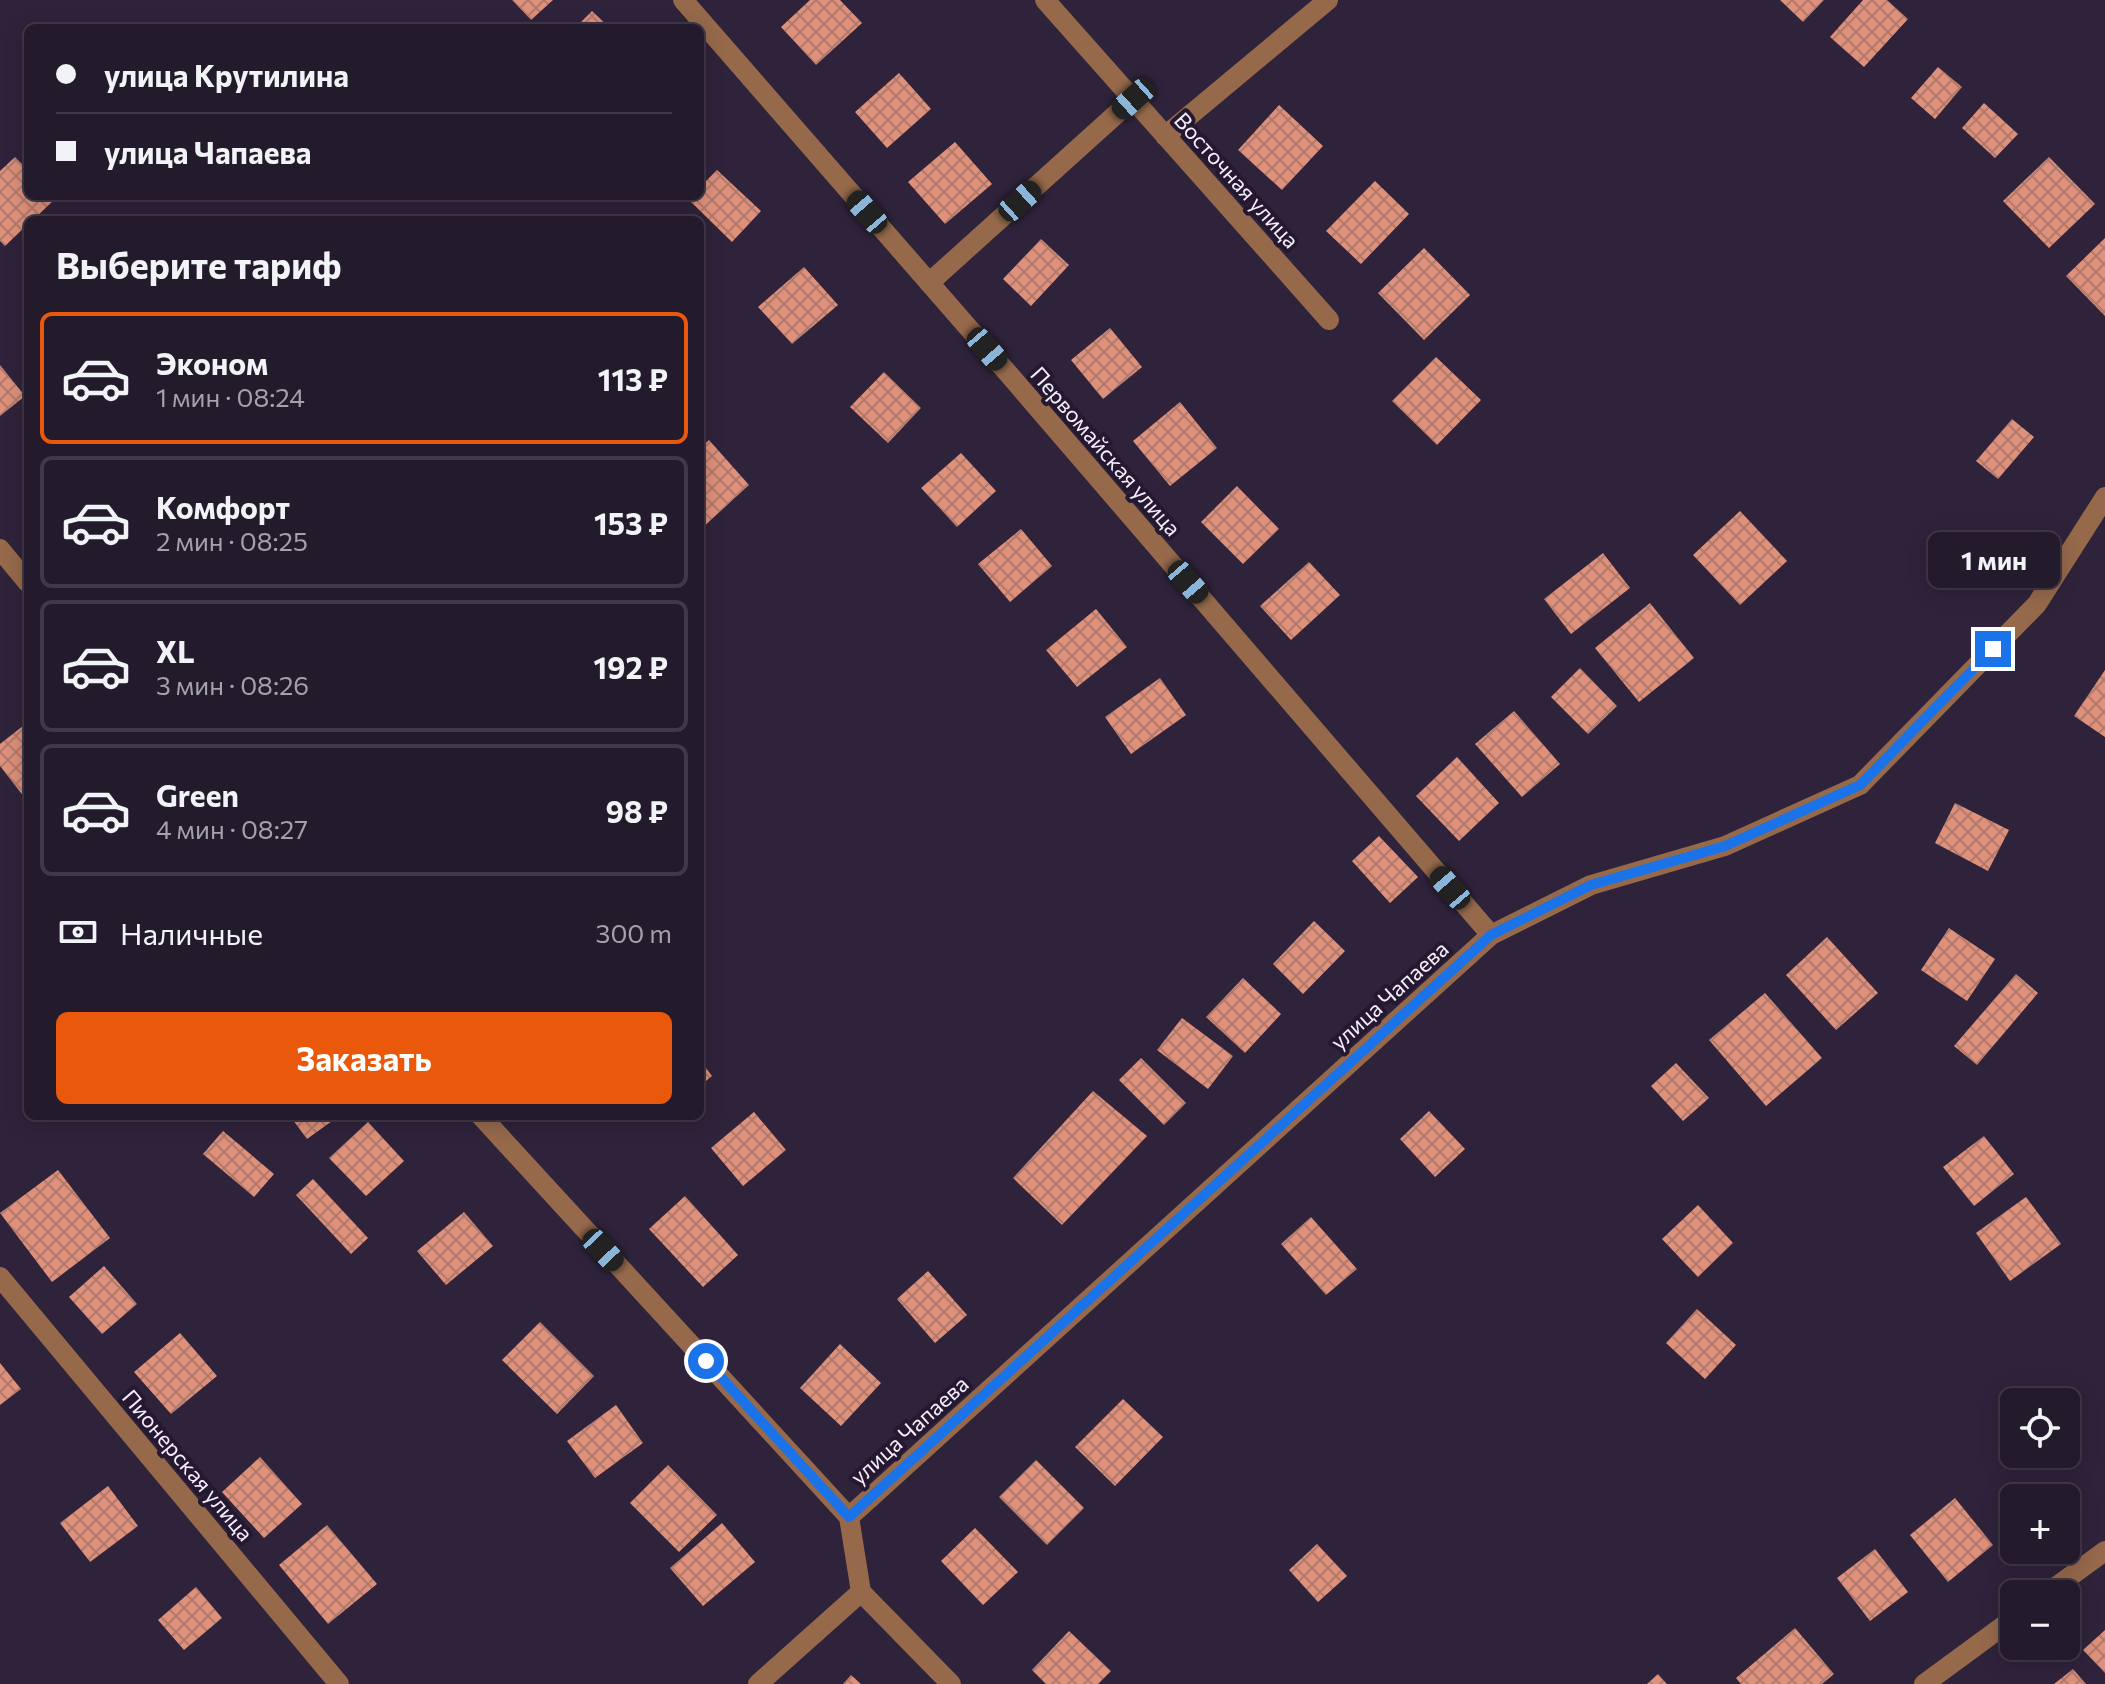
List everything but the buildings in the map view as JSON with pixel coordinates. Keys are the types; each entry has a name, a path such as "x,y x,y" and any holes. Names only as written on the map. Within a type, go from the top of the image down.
{"street":[{"name":"Первомайская улица","path":"683,0 704,24"},
{"name":"Восточная улица","path":"1045,0 1329,320"},
{"path":"1165,136 1328,0"},
{"name":"Первомайская улица","path":"704,24 1491,935"},
{"path":"929,283 1133,99"},
{"name":"улица Чапаева","path":"849,1517 1491,935 1591,885 1725,846 1860,785 2037,604 2105,497"},
{"path":"0,549 24,578"},
{"path":"485,1120 849,1517 861,1592 951,1684"},
{"name":"Пионерская улица","path":"0,1277 339,1684"},
{"path":"2065,1580 2105,1551"},
{"path":"758,1684 861,1592"},
{"path":"1924,1684 2000,1628"}],"route":[{"path":"706,1361 849,1517 1491,935 1591,885 1725,846 1860,785 1993,649"}]}
